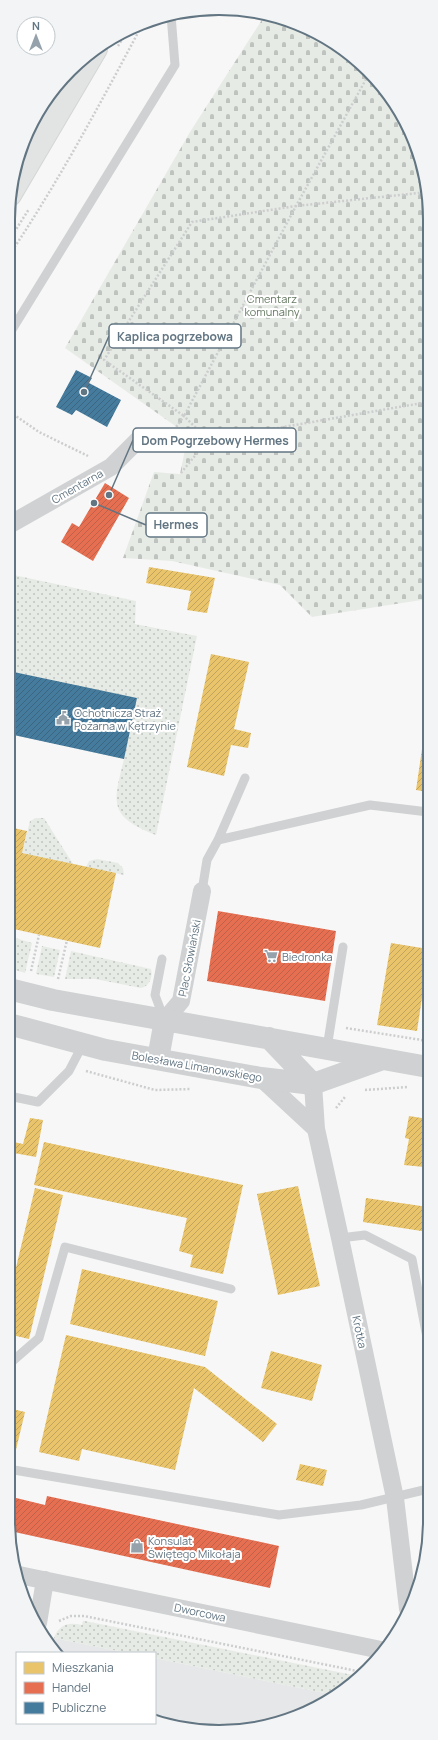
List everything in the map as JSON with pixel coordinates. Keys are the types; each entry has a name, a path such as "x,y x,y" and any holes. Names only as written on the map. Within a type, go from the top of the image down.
{"main road":[{"path":"19,180 88,63"}],"street":[{"name":"Cmentarna","path":"15,522 110,467 139,439"},
{"name":"Plac Słowiański","path":"165,1020 181,1001 202,891"},
{"name":"Bolesława Limanowskiego","path":"15,991 53,1000 423,1066"},
{"path":"158,1059 165,1020"},
{"name":"Bolesława Limanowskiego","path":"15,1026 83,1044 158,1059 261,1078 312,1084 384,1059"},
{"path":"269,1038 312,1084"},
{"path":"261,1078 316,1129"},
{"name":"Krótka","path":"312,1084 316,1129 395,1498 407,1599"},
{"name":"Dworcowa","path":"23,1576 378,1649"},
{"path":"39,1617 45,1580"}],"lane":[{"path":"15,325 175,65 171,21"},
{"path":"202,891 207,860 218,840 245,778"},
{"path":"218,840 370,805 423,811"},
{"path":"327,1048 343,947"},
{"path":"162,959 155,995 165,1020"},
{"path":"15,1097 38,1102 71,1068 83,1044"},
{"path":"340,1238 365,1235 412,1259 423,1317"},
{"path":"15,1359 39,1338 65,1247 231,1289"},
{"path":"15,1471 279,1515 361,1505 423,1490"}],"path":[{"path":"15,246 32,221 100,104 138,32"},
{"path":"366,78 296,206 184,416 167,440 186,442 208,440 423,403"},
{"path":"208,440 184,416 104,360 192,222 296,206 421,193"},
{"path":"15,415 39,432 88,456"},
{"path":"180,474 208,440"},
{"path":"33,961 39,935"},
{"path":"57,983 67,940"},
{"path":"71,1068 155,1090 193,1089"},
{"path":"362,1091 414,1086"},
{"path":"334,1111 347,1095"},
{"path":"56,1623 60,1619 71,1616 84,1616 357,1671"}],"shaded area":[{"path":"52,1638 123,1652 63,1652"},
{"path":"156,1658 328,1694 309,1704 285,1714 259,1721 232,1725 206,1725 179,1721 156,1715"}],"green space":[{"name":"Cmentarz komunalny","path":"262,20 285,26 309,36 321,42 343,57 372,84 389,106 402,129 416,166 423,206 423,600 312,617 280,585 172,561 123,558 154,472 180,474 188,435 65,348 190,132"},
{"path":"15,575 136,601 135,624 197,636 156,835 129,821 118,807 118,787 124,759 15,676"},
{"path":"36,818 44,818 73,864 22,853 30,821"},
{"path":"97,859 118,863 123,868 124,875 86,867 89,861"},
{"path":"15,938 32,943 25,973 15,970"},
{"path":"42,946 60,950 54,977 36,974"},
{"path":"71,951 151,969 152,975 149,983 141,988 95,979 65,979"},
{"path":"83,1621 85,1621 353,1675 328,1694 156,1658 156,1652 123,1652 54,1638 56,1633 65,1625 82,1625"}],"building: Mieszkania":[{"path":"149,567 215,578 207,613 187,610 191,591 146,583"},
{"path":"211,654 249,662 234,729 251,733 248,748 231,745 224,776 187,767"},
{"path":"423,742 423,791 416,790"},
{"path":"15,828 27,831 22,853 116,873 100,948 15,929"},
{"path":"391,943 423,948 423,991 417,1031 377,1025"},
{"path":"409,1116 423,1118 423,1167 404,1165 409,1139 405,1138"},
{"path":"30,1118 43,1120 36,1157 15,1153 15,1142 23,1144"},
{"path":"44,1142 243,1185 223,1274 190,1267 193,1255 179,1251 187,1218 34,1185"},
{"path":"298,1186 320,1286 278,1295 257,1194"},
{"path":"35,1188 63,1195 29,1339 15,1336 15,1272"},
{"path":"366,1198 423,1206 423,1231 363,1222"},
{"path":"82,1269 218,1301 205,1356 70,1324"},
{"path":"66,1335 205,1367 277,1424 263,1442 194,1388 175,1470 82,1449 79,1461 39,1452"},
{"path":"271,1351 322,1365 312,1401 261,1388"},
{"path":"15,1410 25,1412 15,1454"},
{"path":"300,1464 327,1470 323,1486 296,1480"}],"building: Handel":[{"path":"105,483 129,498 93,561 61,542 72,523 79,527"},
{"name":"Biedronka","path":"218,911 336,931 325,1001 207,981"},
{"path":"47,1496 279,1546 270,1588 15,1532 15,1498 45,1505"}],"building: Publiczne":[{"path":"76,370 92,378 89,383 121,400 107,427 76,410 72,415 56,407"},
{"path":"15,672 137,698 124,759 15,735"}],"place":[{"name":"Kaplica pogrzebowa","path":"84,392"},
{"name":"Dom Pogrzebowy Hermes","path":"109,495"},
{"name":"Hermes","path":"94,503"},
{"name":"Ochotnicza Straż Pożarna w Kętrzynie","path":"63,718"},
{"name":"Biedronka","path":"271,956"},
{"name":"Konsulat Świętego Mikołaja","path":"137,1546"}]}
